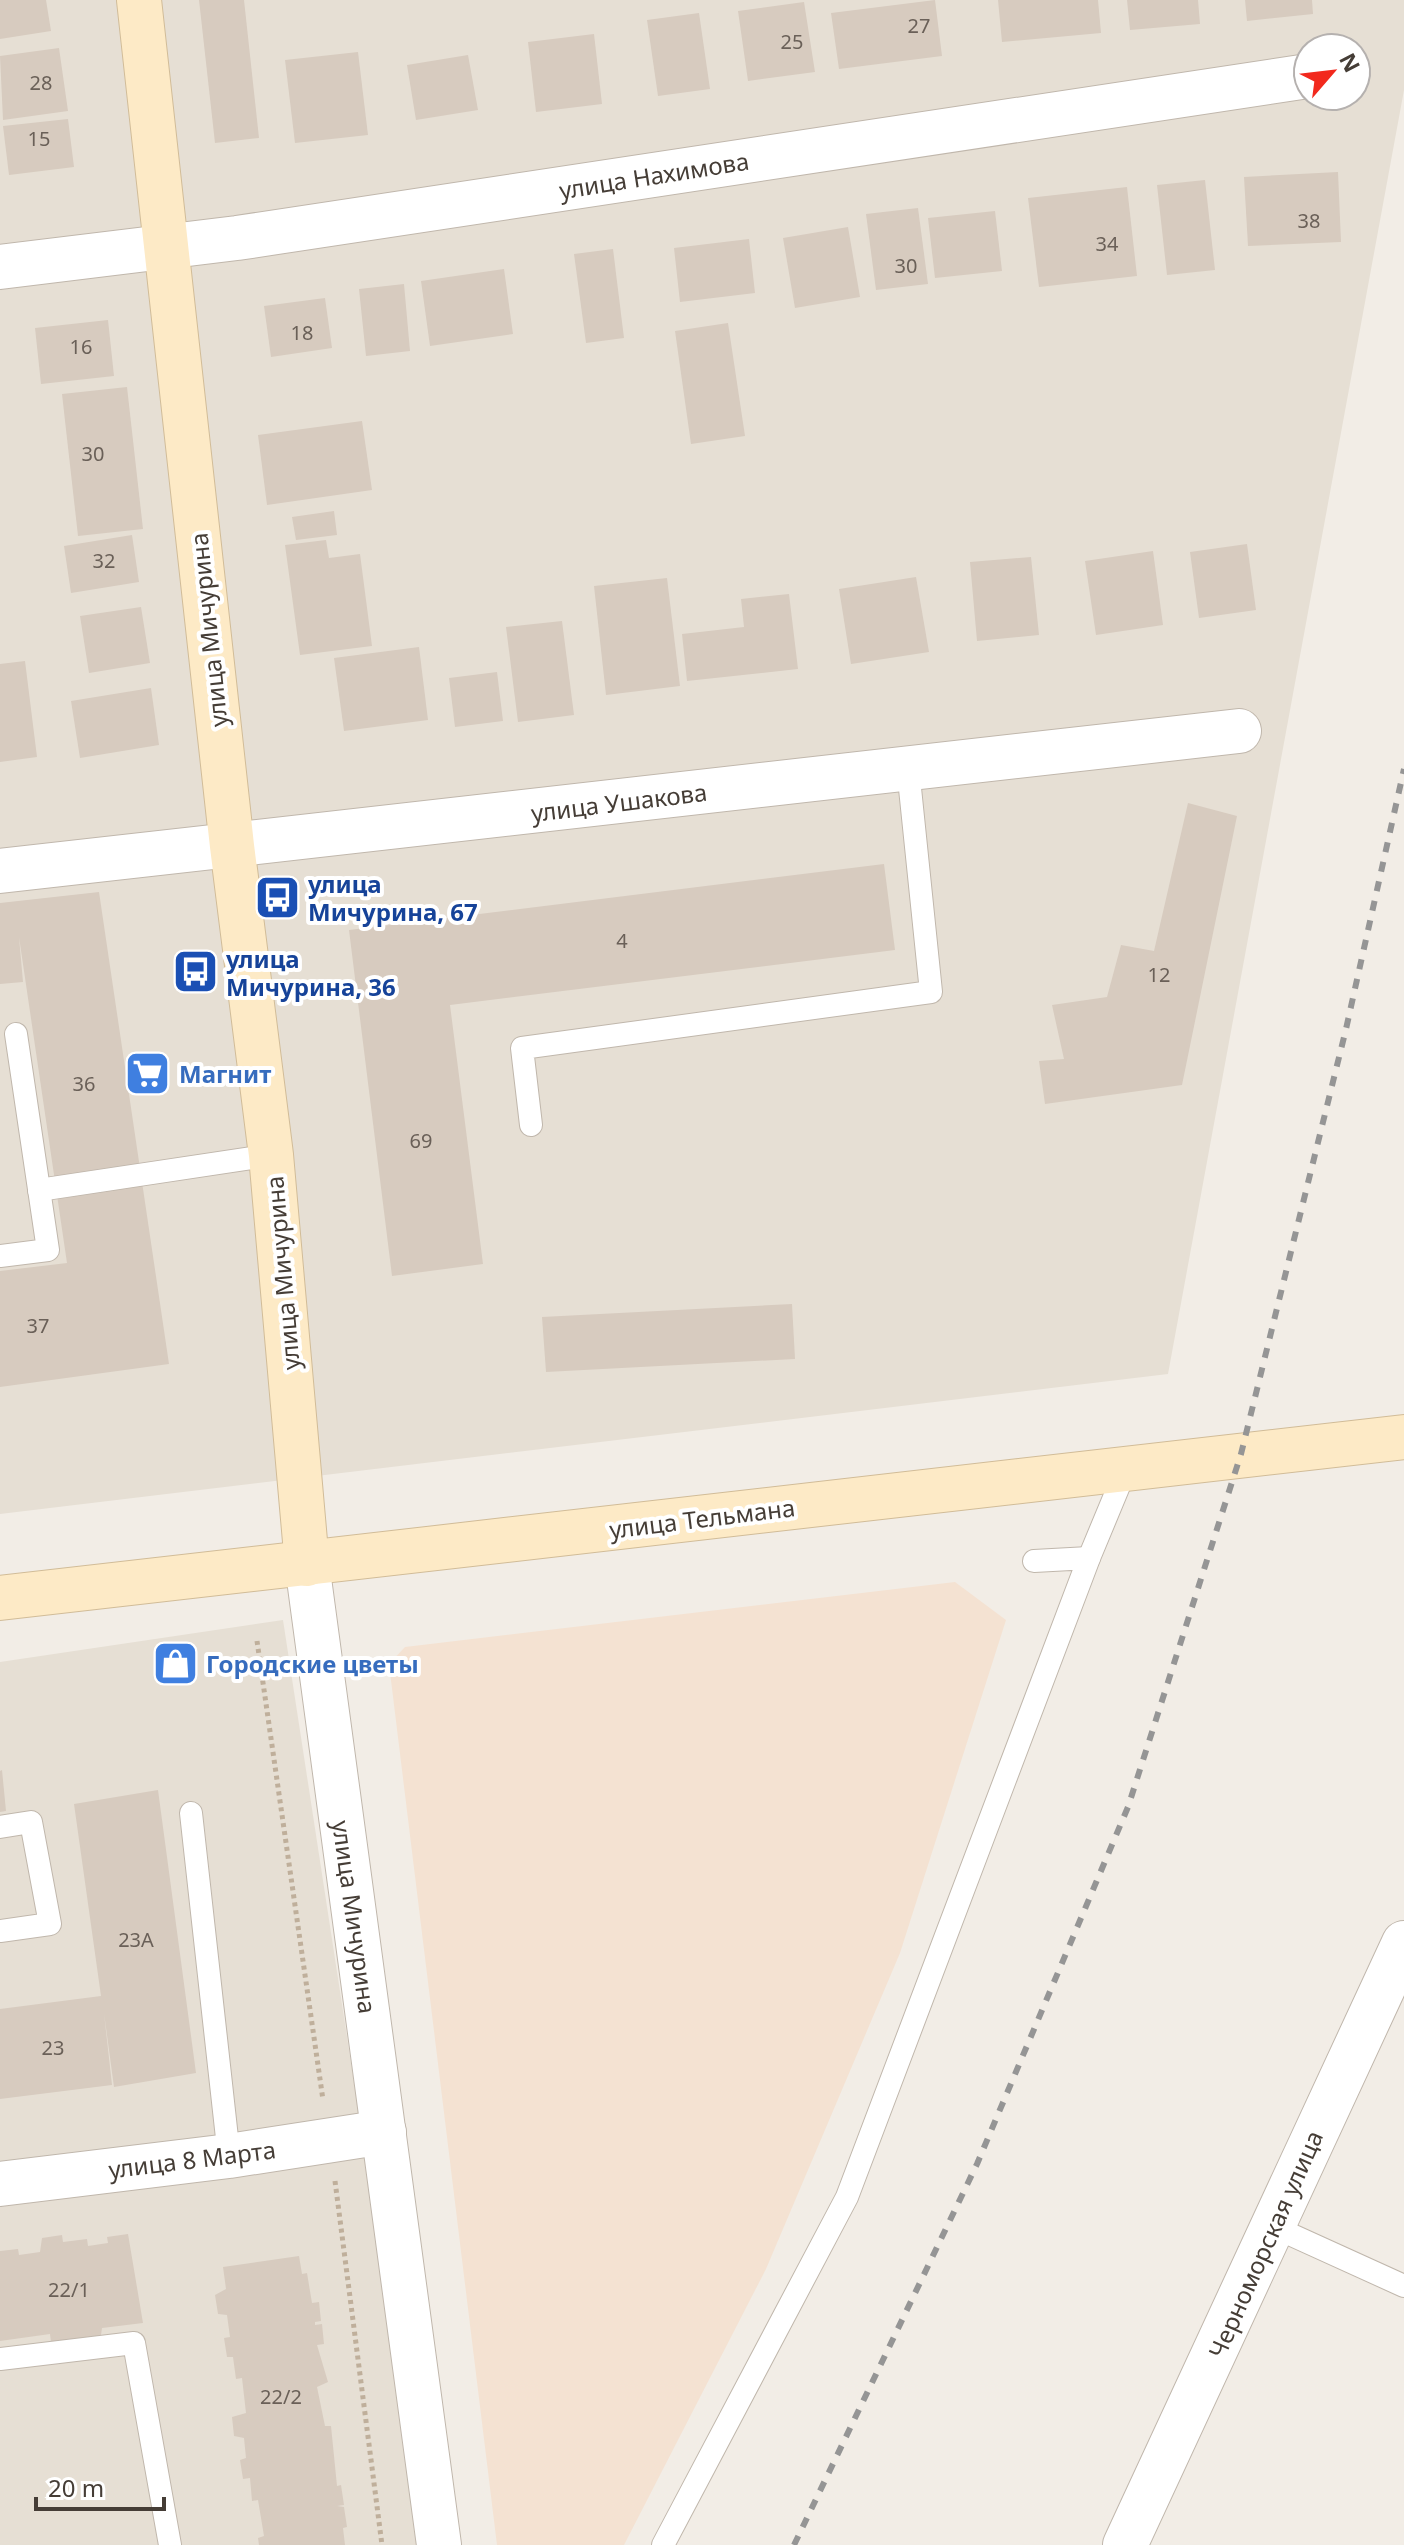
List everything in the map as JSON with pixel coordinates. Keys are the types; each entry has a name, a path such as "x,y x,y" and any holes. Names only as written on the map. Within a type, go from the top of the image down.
{"street":[{"name":"улица Мичурина","path":"139,0 232,846 271,1155 307,1564 439,2545"},
{"name":"улица Нахимова","path":"0,267 166,247 1292,78"},
{"name":"улица Ушакова","path":"0,871 1239,731"},
{"name":"улица Тельмана","path":"0,1598 1404,1437"},
{"name":"Черноморская улица","path":"1125,2545 1404,1943"},
{"name":"улица 8 Марта","path":"0,2184 229,2156 384,2132"}],"lane":[{"path":"531,1125 522,1048 931,992 908,769"},
{"path":"0,1256 48,1250 16,1034"},
{"path":"39,1190 271,1155"},
{"path":"663,2545 847,2197 1089,1558 1126,1469"},
{"path":"1034,1561 1089,1558"},
{"path":"191,1813 229,2156"},
{"path":"0,1827 31,1822 50,1924 0,1931"},
{"path":"1274,2227 1404,2286"},
{"path":"0,2359 134,2343 170,2545"}],"path":[{"path":"257,1641 329,2140 382,2545"}],"shaded area":[{"path":"0,0 1404,0 1404,90 1168,1374 0,1514"},
{"path":"955,1582 1006,1620 900,1953 766,2269 624,2545 497,2545 389,1664 405,1647"},
{"path":"283,1620 425,2545 0,2545 0,1662"}],"building":[{"path":"0,0 46,0 51,31 0,39"},
{"path":"199,0 244,0 259,138 215,143"},
{"path":"935,0 942,56 839,69 831,13"},
{"path":"998,0 1098,0 1101,33 1002,42"},
{"path":"1127,0 1198,0 1200,24 1130,30"},
{"path":"1245,0 1312,0 1313,14 1247,21"},
{"path":"804,2 815,72 748,81 738,11"},
{"path":"699,13 710,89 658,96 647,20"},
{"path":"594,34 602,104 536,112 528,42"},
{"path":"59,48 68,111 3,120 0,56"},
{"path":"358,52 368,135 295,143 285,60"},
{"path":"468,55 478,110 416,120 407,65"},
{"path":"68,119 74,167 9,175 3,126"},
{"path":"1338,172 1341,242 1248,246 1244,177"},
{"path":"1205,180 1215,270 1167,275 1157,185"},
{"path":"1127,187 1137,276 1039,287 1028,198"},
{"path":"918,208 928,284 876,290 866,214"},
{"path":"995,211 1002,271 935,278 928,218"},
{"path":"848,227 860,297 795,308 783,238"},
{"path":"749,239 755,293 680,302 674,248"},
{"path":"613,249 624,338 586,343 574,254"},
{"path":"504,269 513,334 430,346 421,281"},
{"path":"404,284 410,351 366,356 359,289"},
{"path":"325,298 332,348 271,357 264,306"},
{"path":"108,320 114,376 41,384 35,328"},
{"path":"728,323 745,436 691,444 675,331"},
{"path":"127,387 143,529 78,536 62,394"},
{"path":"362,421 372,490 267,505 258,435"},
{"path":"334,511 337,535 296,540 292,517"},
{"path":"132,535 139,582 71,593 64,546"},
{"path":"326,540 329,558 360,554 372,646 300,655 285,545"},
{"path":"1247,544 1256,610 1199,618 1190,552"},
{"path":"1153,551 1163,625 1096,635 1085,561"},
{"path":"1031,557 1039,635 977,641 970,562"},
{"path":"916,577 929,652 851,664 839,589"},
{"path":"667,578 680,686 606,695 594,586"},
{"path":"789,594 798,669 687,681 682,634 744,627 741,599"},
{"path":"141,607 150,663 89,673 80,616"},
{"path":"562,621 574,715 518,722 506,627"},
{"path":"419,647 428,720 344,731 334,658"},
{"path":"25,661 37,757 0,762 0,664"},
{"path":"497,672 503,721 455,727 449,678"},
{"path":"151,688 159,745 80,758 71,701"},
{"path":"1188,803 1237,816 1182,1085 1045,1104 1039,1061 1064,1059 1052,1005 1107,997 1121,945 1154,951"},
{"path":"884,864 895,950 450,1005 483,1264 392,1276 349,930"},
{"path":"99,892 169,1364 0,1387 0,1271 67,1263 19,937 23,982 0,984 0,903"},
{"path":"792,1304 795,1359 546,1372 542,1317"},
{"path":"0,1771 6,1811 0,1812"},
{"path":"158,1790 196,2073 114,2087 104,2013 112,2085 0,2099 0,2009 101,1996 74,1804"},
{"path":"128,2234 143,2323 102,2328 100,2342 81,2345 80,2338 51,2342 50,2334 0,2341 0,2251 18,2249 19,2255 40,2252 42,2238 62,2235 63,2242 87,2239 88,2246 108,2243 107,2237"},
{"path":"299,2256 302,2274 307,2273 312,2303 319,2302 321,2321 315,2322 315,2325 322,2324 324,2344 317,2345 328,2382 317,2387 325,2426 331,2426 337,2486 341,2485 344,2505 337,2506 344,2507 347,2527 343,2528 345,2545 259,2545 258,2538 264,2536 258,2500 252,2501 250,2478 243,2479 240,2460 246,2458 244,2438 234,2436 232,2417 246,2413 242,2378 236,2379 233,2357 227,2357 224,2338 230,2337 227,2315 218,2314 215,2295 226,2289 223,2267"}],"railway":[{"path":"794,2545 977,2164 1128,1807 1241,1454 1346,1029 1404,769"}],"place":[{"name":"улица Мичурина, 67","path":"277,897"},
{"name":"улица Мичурина, 36","path":"195,972"},
{"name":"Магнит","path":"148,1073"},
{"name":"Городские цветы","path":"175,1663"}]}
